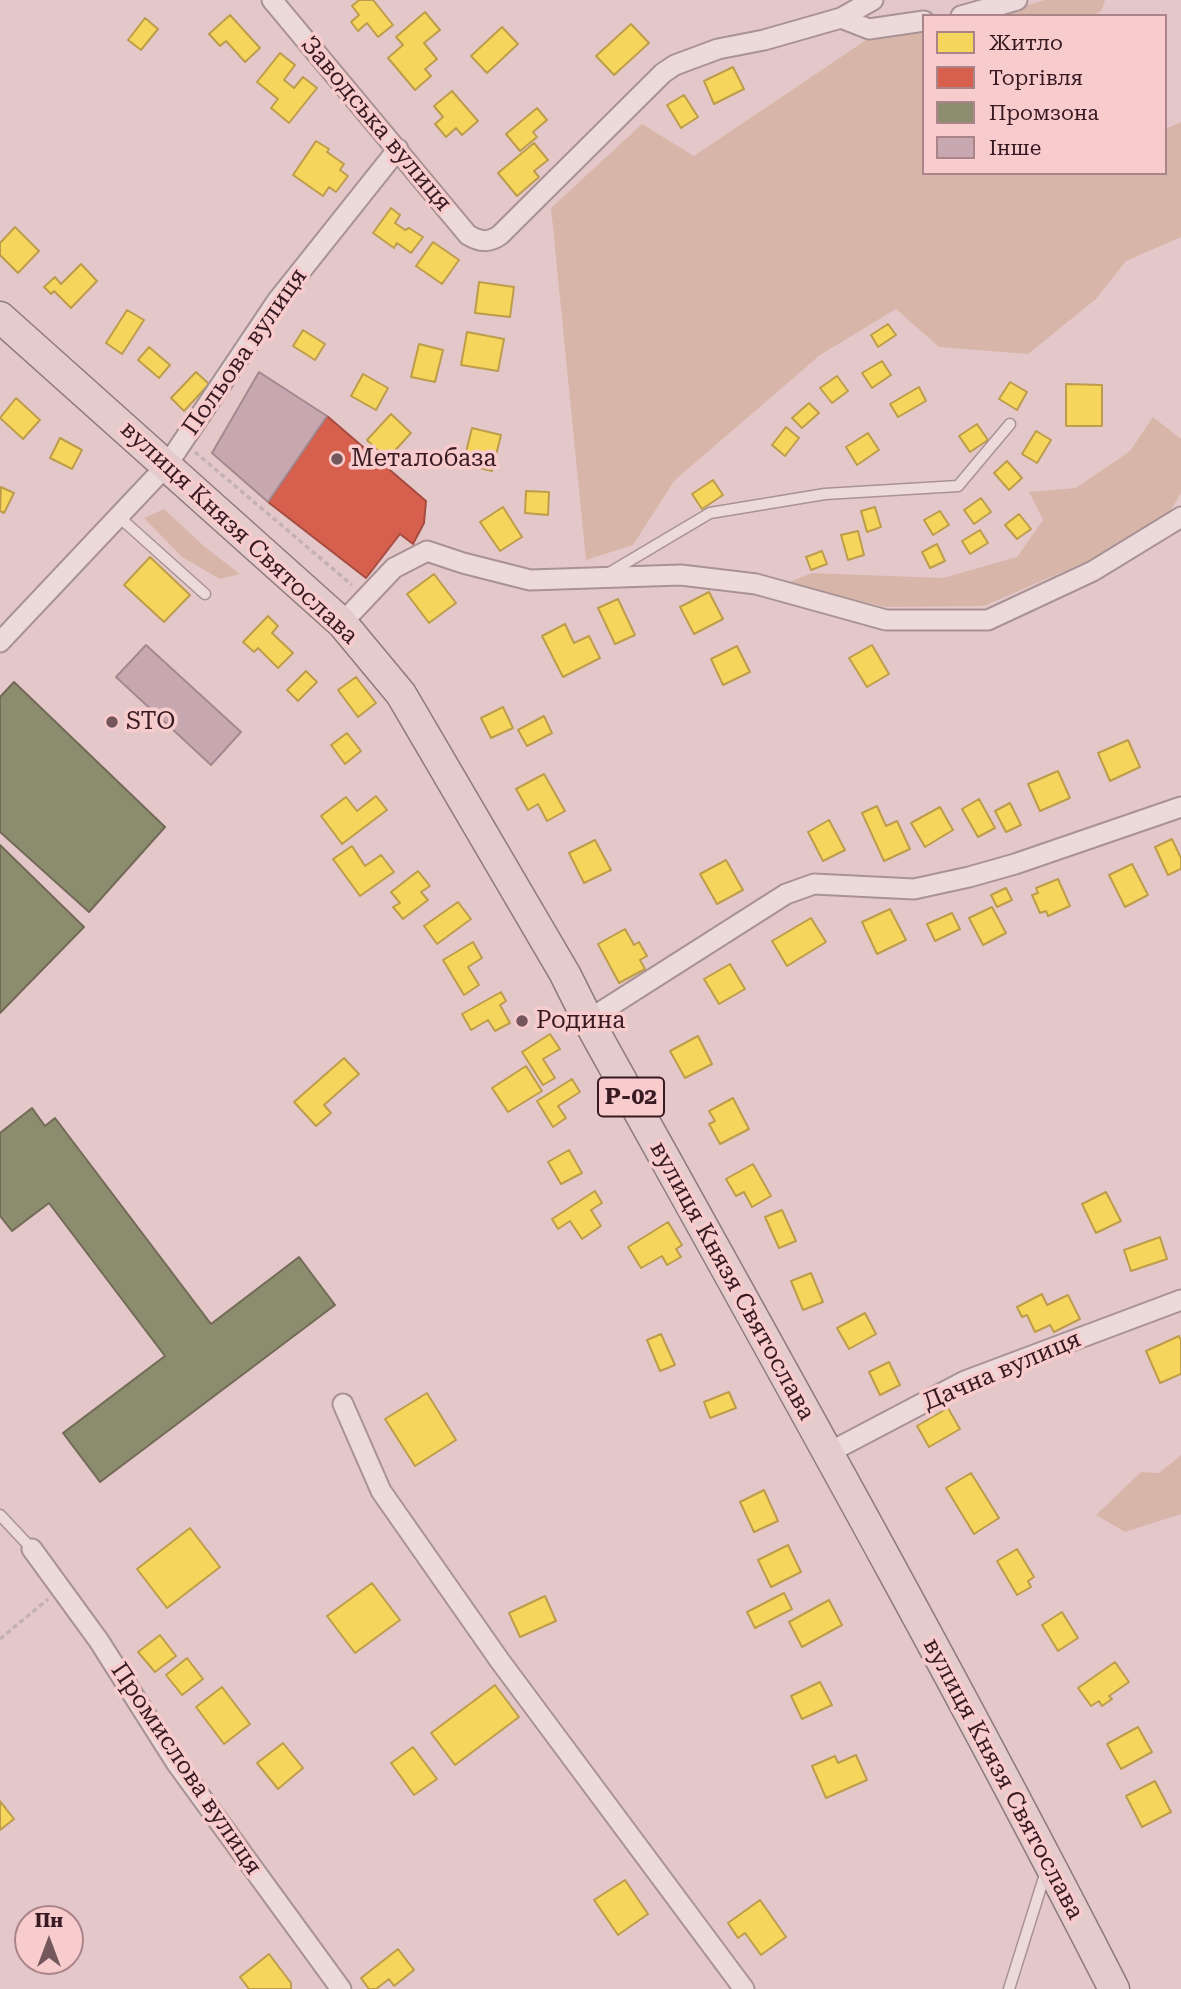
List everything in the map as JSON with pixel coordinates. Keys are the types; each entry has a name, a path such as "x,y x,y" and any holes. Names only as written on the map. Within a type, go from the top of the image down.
{"main road":[{"name":"вулиця Князя Святослава","path":"0,317 175,453 220,515 342,622 401,694 565,974 1049,1861 1114,1989"}],"street":[{"name":"Заводська вулиця","path":"272,0 468,235 483,241 492,241 500,235 663,73 675,65 718,49 764,40 841,18"},
{"path":"841,18 873,0"},
{"path":"968,14 1017,0"},
{"path":"841,18 869,29 922,21"},
{"name":"Польова вулиця","path":"0,642 175,453 277,301 398,149"},
{"path":"342,622 394,568 427,551 530,580 681,575 756,584 886,620 988,620 1093,571 1181,517"},
{"path":"588,1020 786,894 814,884 914,889 969,877 1181,807"},
{"name":"Дачна вулиця","path":"828,1453 965,1381 1181,1300"},
{"path":"343,1405 381,1491 500,1661 744,1989"},
{"name":"Промислова вулиця","path":"32,1549 99,1641 177,1763 341,1989"}],"lane":[{"path":"602,577 710,513 825,494 958,486 1010,424"},
{"path":"118,516 205,594"},
{"path":"0,1515 32,1549"},
{"path":"1009,1989 1049,1861"}],"path":[{"path":"175,453 366,597"},
{"path":"0,1639 61,1589"}],"shaded area":[{"path":"1045,0 1105,0 1102,10 1096,14 997,14"},
{"path":"922,30 922,175 1167,175 1167,128 1181,122 1181,237 1126,261 1096,299 1028,354 939,347 896,309 820,355 674,481 633,545 586,560 551,208 642,124 694,156 869,38"},
{"path":"1153,417 1181,439 1181,493 1168,515 1092,559 984,606 885,607 787,583 812,573 943,578 1017,557 1043,520 1029,492 1076,488 1130,451"},
{"path":"164,509 205,547 240,574 220,579 182,557 144,518"},
{"path":"1181,1455 1181,1514 1125,1532 1096,1515 1141,1472 1159,1473"}],"building: Житло":[{"path":"359,0 373,0 393,25 378,37 367,23 358,31 351,22 359,15 352,6"},
{"path":"425,12 440,30 424,43 437,59 425,69 431,76 415,90 388,58 403,45 396,37"},
{"path":"230,15 260,48 245,62 226,41 220,46 209,34"},
{"path":"145,18 158,29 141,50 128,40"},
{"path":"631,24 649,43 614,75 596,56"},
{"path":"502,27 518,44 487,73 471,56"},
{"path":"280,53 295,65 284,80 294,88 303,77 317,88 289,123 271,108 278,99 257,82"},
{"path":"733,67 744,89 714,104 704,81"},
{"path":"452,91 478,121 462,135 456,128 446,137 435,124 443,117 434,106"},
{"path":"684,95 698,117 681,128 667,105"},
{"path":"537,108 547,120 533,132 537,137 520,151 506,134"},
{"path":"316,141 344,164 340,170 348,176 336,192 329,187 323,196 293,175"},
{"path":"534,143 548,160 534,171 539,177 517,196 498,173"},
{"path":"391,208 400,215 395,223 423,237 411,253 397,243 394,248 373,233"},
{"path":"15,227 39,251 18,273 0,255 0,243"},
{"path":"433,242 459,260 442,284 416,266"},
{"path":"81,264 97,281 71,308 54,291 51,294 44,287 55,277 61,284"},
{"path":"479,282 514,287 510,317 475,313"},
{"path":"127,310 144,320 122,354 106,343"},
{"path":"888,324 896,335 878,347 871,335"},
{"path":"303,330 325,344 315,360 293,346"},
{"path":"467,332 504,339 498,371 461,365"},
{"path":"419,344 443,350 435,382 411,377"},
{"path":"149,347 170,365 159,378 138,360"},
{"path":"882,361 891,375 872,388 862,373"},
{"path":"196,372 209,384 184,411 171,398"},
{"path":"363,374 388,388 376,410 351,396"},
{"path":"837,376 848,391 832,403 820,388"},
{"path":"1010,382 1027,392 1017,410 999,399"},
{"path":"1066,384 1102,385 1102,426 1066,426"},
{"path":"919,387 926,401 898,417 890,404"},
{"path":"16,398 40,420 23,439 0,418"},
{"path":"809,403 819,413 802,428 792,418"},
{"path":"391,414 411,433 387,459 367,440"},
{"path":"977,424 988,440 970,452 959,436"},
{"path":"786,427 799,438 785,456 772,445"},
{"path":"472,428 501,435 492,471 463,464"},
{"path":"1036,431 1051,440 1037,463 1022,454"},
{"path":"868,433 879,450 857,465 846,447"},
{"path":"60,438 82,450 72,469 50,458"},
{"path":"1007,461 1022,478 1009,490 994,473"},
{"path":"713,480 723,495 702,509 692,494"},
{"path":"1,487 14,493 4,513 0,511"},
{"path":"526,491 549,492 548,515 525,513"},
{"path":"981,498 991,512 974,524 964,510"},
{"path":"503,507 522,537 500,551 480,522"},
{"path":"875,507 881,527 867,532 861,511"},
{"path":"940,511 949,525 933,535 924,520"},
{"path":"1019,514 1031,529 1017,539 1005,525"},
{"path":"980,530 988,543 970,554 962,541"},
{"path":"858,531 864,555 848,560 841,535"},
{"path":"937,544 945,561 930,568 922,552"},
{"path":"822,551 827,564 811,570 806,557"},
{"path":"150,557 190,595 164,622 124,585"},
{"path":"434,574 456,603 429,623 407,594"},
{"path":"709,592 723,619 694,634 680,607"},
{"path":"618,599 635,635 615,644 598,608"},
{"path":"268,616 278,626 272,633 293,653 278,668 258,648 254,652 243,642"},
{"path":"565,624 574,643 589,636 600,658 563,677 542,636"},
{"path":"872,645 889,674 867,687 849,658"},
{"path":"737,646 750,672 723,685 711,659"},
{"path":"306,671 317,682 298,701 287,690"},
{"path":"356,677 376,703 358,717 338,690"},
{"path":"503,707 513,728 491,738 481,718"},
{"path":"544,716 552,733 527,746 518,730"},
{"path":"347,733 361,751 345,764 331,745"},
{"path":"1128,740 1140,767 1110,781 1098,753"},
{"path":"1058,771 1070,798 1040,811 1028,784"},
{"path":"544,774 565,811 547,821 538,804 528,810 516,789"},
{"path":"376,796 387,810 342,844 321,816 346,797 357,811"},
{"path":"979,799 995,828 978,837 962,809"},
{"path":"1010,803 1021,825 1006,832 995,811"},
{"path":"877,806 886,826 897,821 910,849 884,861 862,813"},
{"path":"940,807 953,830 925,847 911,823"},
{"path":"829,820 845,850 823,861 808,832"},
{"path":"1172,839 1181,858 1181,869 1168,875 1155,847"},
{"path":"595,840 611,870 584,883 569,853"},
{"path":"352,846 365,866 381,855 394,872 360,896 333,859"},
{"path":"726,860 743,890 717,904 700,874"},
{"path":"1132,864 1148,895 1125,907 1109,875"},
{"path":"418,871 430,886 421,892 428,900 403,919 393,907 400,903 391,892"},
{"path":"1058,879 1070,906 1048,916 1046,911 1040,913 1032,895 1038,893 1036,888"},
{"path":"1006,888 1012,900 997,907 991,895"},
{"path":"458,902 471,919 437,944 424,926"},
{"path":"992,907 1006,933 983,945 969,918"},
{"path":"890,909 906,940 877,954 862,922"},
{"path":"952,913 960,929 935,941 927,924"},
{"path":"811,918 826,942 787,966 772,941"},
{"path":"625,929 634,945 639,942 647,956 640,960 645,969 619,983 598,944"},
{"path":"473,942 482,958 468,967 479,985 464,995 443,960"},
{"path":"730,964 745,989 719,1004 704,979"},
{"path":"501,992 506,1001 500,1005 510,1023 495,1031 488,1020 471,1030 462,1014"},
{"path":"550,1034 560,1049 543,1059 555,1078 543,1085 522,1052"},
{"path":"698,1036 712,1064 685,1078 670,1051"},
{"path":"344,1058 359,1074 324,1105 331,1113 316,1126 294,1102"},
{"path":"526,1066 542,1091 508,1112 492,1088"},
{"path":"572,1079 580,1092 558,1106 566,1118 553,1127 537,1101"},
{"path":"733,1098 749,1129 720,1144 709,1124 715,1121 709,1111"},
{"path":"569,1150 582,1173 561,1184 548,1162"},
{"path":"753,1164 771,1196 752,1207 744,1192 736,1196 726,1179"},
{"path":"595,1191 602,1203 591,1210 601,1226 582,1239 570,1221 558,1229 552,1219"},
{"path":"1106,1192 1121,1221 1096,1233 1082,1204"},
{"path":"782,1210 796,1241 779,1248 765,1217"},
{"path":"668,1222 682,1245 676,1249 681,1257 667,1265 662,1256 641,1268 628,1247"},
{"path":"1160,1237 1167,1259 1131,1271 1124,1250"},
{"path":"811,1273 823,1302 803,1310 791,1281"},
{"path":"1042,1294 1047,1305 1068,1295 1080,1319 1054,1332 1050,1325 1035,1332 1027,1315 1022,1317 1017,1307"},
{"path":"865,1313 876,1334 849,1349 837,1328"},
{"path":"661,1334 675,1365 660,1371 647,1340"},
{"path":"1179,1336 1181,1374 1160,1383 1146,1351"},
{"path":"889,1362 900,1385 880,1395 869,1372"},
{"path":"729,1392 736,1408 710,1418 704,1402"},
{"path":"427,1393 456,1440 415,1466 385,1419"},
{"path":"948,1408 960,1429 929,1447 917,1426"},
{"path":"971,1473 999,1518 974,1534 946,1488"},
{"path":"764,1490 778,1521 754,1532 740,1502"},
{"path":"190,1528 220,1567 167,1608 137,1569"},
{"path":"788,1545 801,1572 771,1587 758,1560"},
{"path":"1017,1549 1034,1577 1028,1581 1031,1587 1017,1595 997,1561"},
{"path":"372,1583 400,1620 355,1653 327,1616"},
{"path":"784,1593 792,1609 755,1628 747,1612"},
{"path":"545,1596 556,1621 520,1637 509,1613"},
{"path":"829,1600 842,1625 802,1647 789,1622"},
{"path":"1062,1612 1078,1638 1058,1651 1042,1625"},
{"path":"160,1635 176,1656 155,1672 138,1652"},
{"path":"187,1658 203,1679 182,1695 166,1675"},
{"path":"1115,1662 1129,1682 1109,1696 1112,1699 1102,1706 1099,1701 1091,1706 1078,1688"},
{"path":"820,1682 832,1705 802,1719 791,1696"},
{"path":"495,1685 519,1717 455,1765 431,1733"},
{"path":"222,1687 250,1724 224,1744 196,1707"},
{"path":"1138,1727 1152,1752 1121,1769 1107,1744"},
{"path":"283,1743 303,1768 278,1789 257,1763"},
{"path":"413,1747 437,1779 414,1795 391,1763"},
{"path":"856,1755 867,1780 826,1798 812,1766 835,1756 838,1763"},
{"path":"1155,1781 1171,1812 1142,1827 1126,1796"},
{"path":"0,1801 14,1819 0,1830"},
{"path":"625,1880 648,1914 618,1935 594,1900"},
{"path":"760,1900 786,1937 761,1955 745,1933 738,1938 728,1923"},
{"path":"398,1949 414,1970 394,1986 389,1979 376,1989 369,1989 361,1978"},
{"path":"269,1954 291,1983 291,1989 249,1989 240,1977"}],"building: Торгівля":[{"name":"Металобаза","path":"327,416 426,501 424,523 413,544 400,534 366,578 268,502"}],"building: Промзона":[{"path":"14,682 165,827 89,912 0,832 0,697"},
{"path":"0,845 84,927 0,1013"},
{"path":"32,1108 45,1126 55,1118 211,1324 299,1257 335,1305 100,1482 63,1433 165,1356 49,1203 12,1231 0,1216 0,1133"}],"building: Інше":[{"path":"259,372 327,416 268,502 212,453"},
{"path":"146,645 241,732 211,765 116,677"}],"place":[{"name":"Металобаза","path":"337,459"},
{"name":"STO","path":"112,722"},
{"name":"Родина","path":"522,1021"}]}
